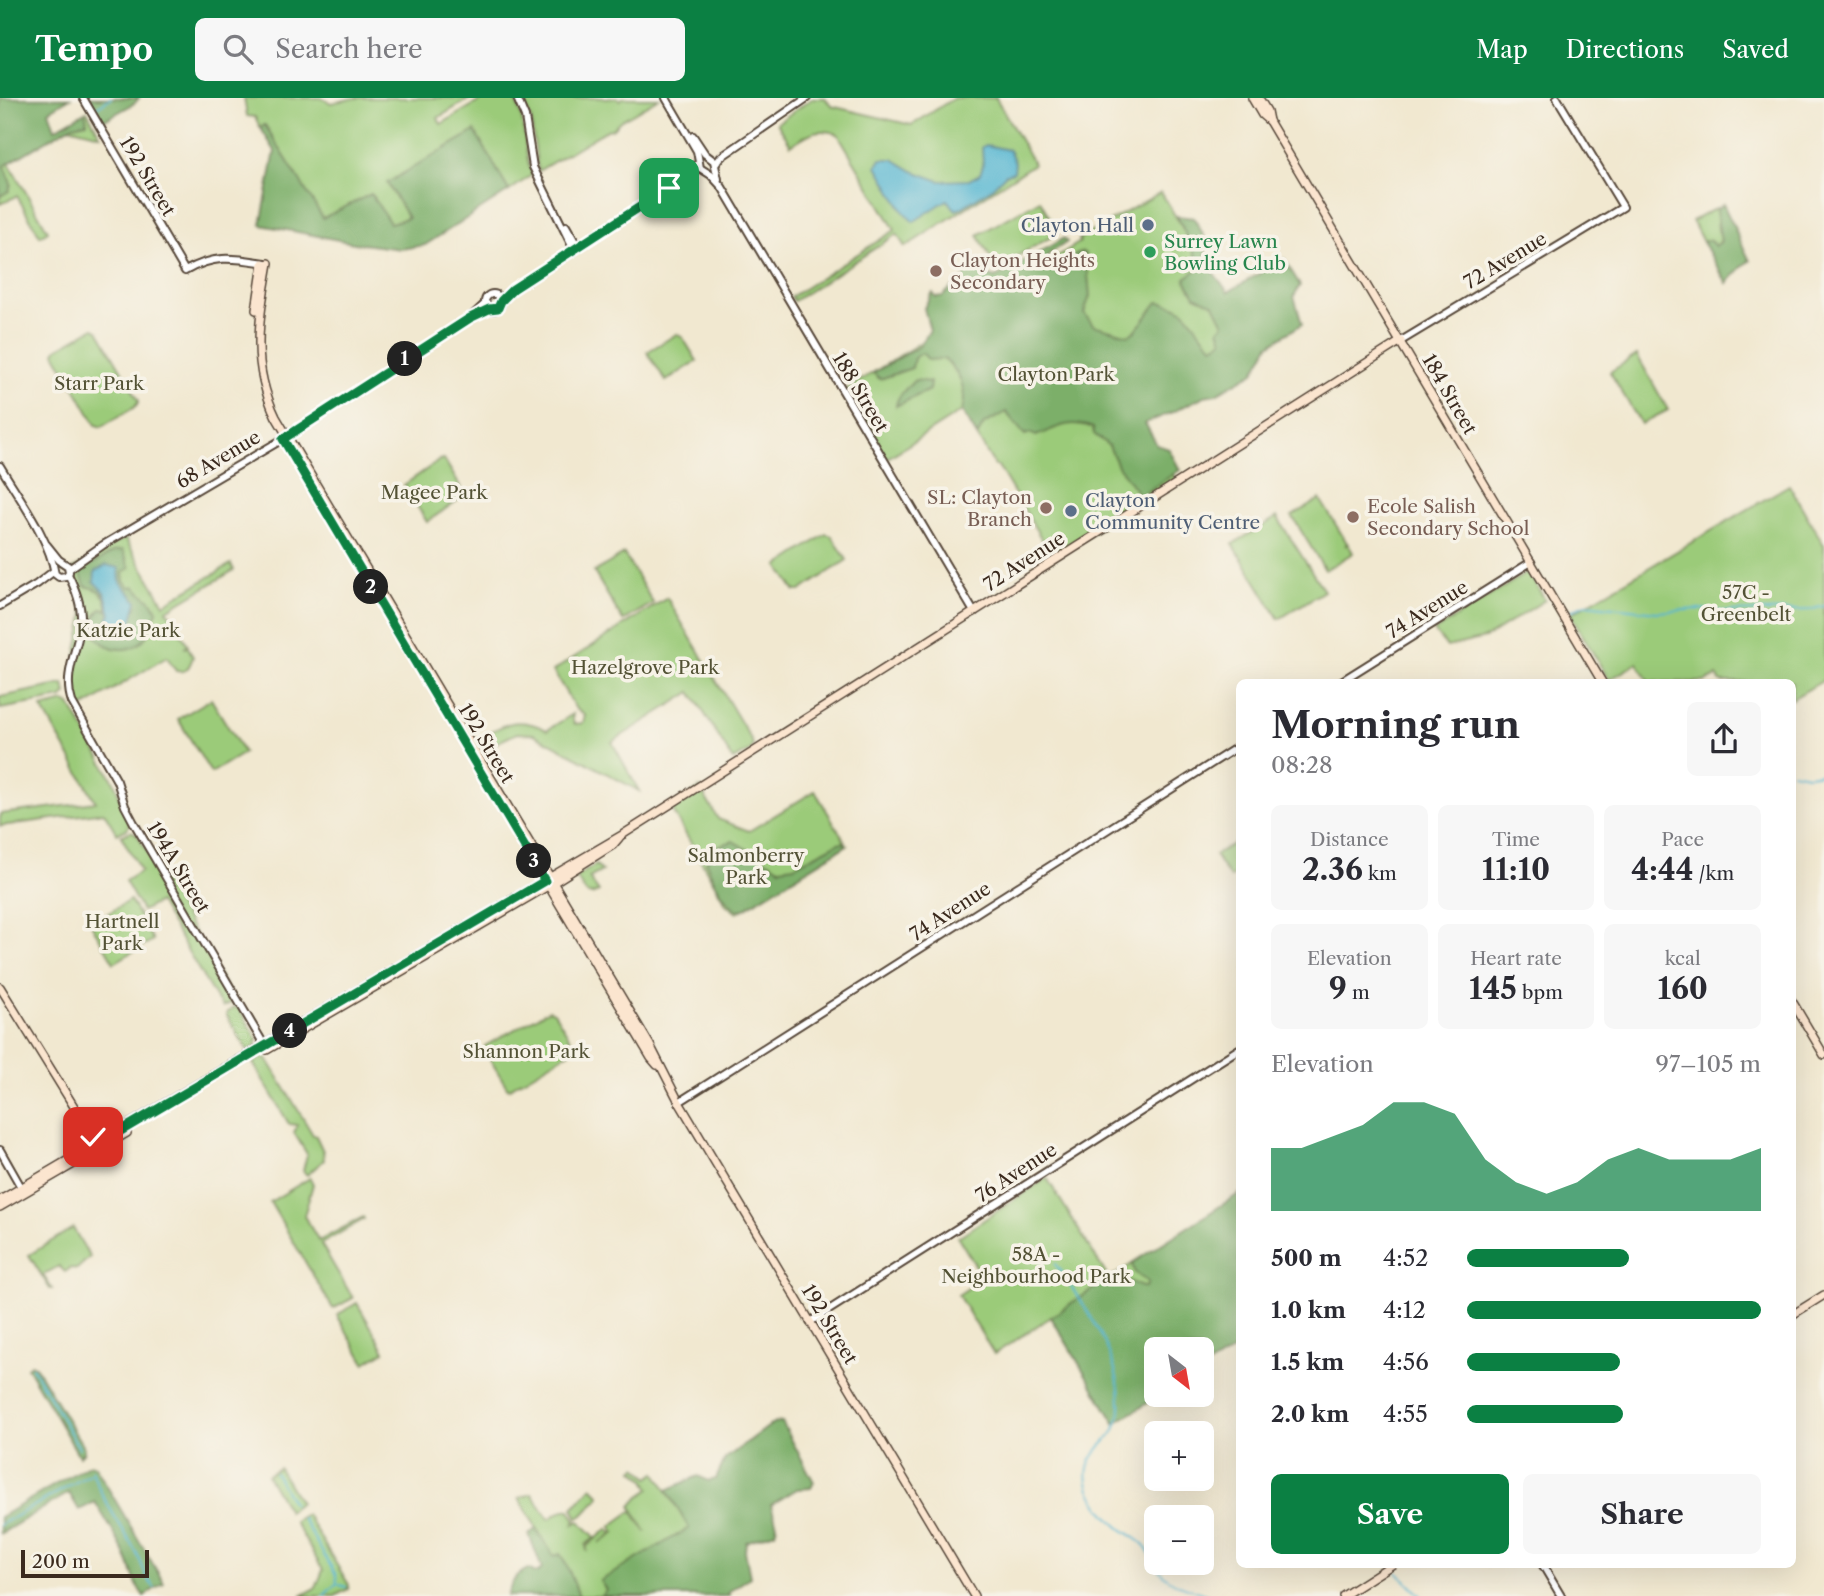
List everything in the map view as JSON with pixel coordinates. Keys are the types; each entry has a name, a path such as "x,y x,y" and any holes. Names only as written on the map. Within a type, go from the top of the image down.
{"main road":[{"name":"184 Street","path":"1252,98 1269,121 1401,341 1600,679"},
{"name":"184 Street","path":"1259,98 1267,111 1269,121"},
{"path":"266,263 259,325 259,360 266,394 285,438 359,562"},
{"name":"72 Avenue","path":"0,1203 21,1187 155,1116 549,882 1401,341"},
{"name":"192 Street","path":"285,438 549,882 650,1045 679,1102 974,1596"},
{"name":"192 Street","path":"359,562 386,603 549,882"},
{"name":"72 Avenue","path":"0,1203 184,1093 371,990 378,982 459,932 549,882"},
{"path":"0,987 98,1146"},
{"path":"1796,1008 1824,1055"},
{"path":"155,1116 184,1093"},
{"path":"1796,1312 1824,1295"},
{"path":"1343,1596 1387,1568"}],"street":[{"name":"192 Street","path":"83,98 185,271 218,258 266,263"},
{"path":"517,98 525,117 533,167 576,249"},
{"path":"668,98 715,165"},
{"path":"668,98 697,151 700,168 704,172"},
{"path":"678,182 711,171 721,157 807,98"},
{"name":"72 Avenue","path":"1401,341 1623,207 1558,98"},
{"path":"499,298 498,308 488,306 489,295 499,298 678,182 707,157 719,154 764,127"},
{"name":"188 Street","path":"715,165 722,187"},
{"name":"188 Street","path":"704,172 711,175 722,187 974,612"},
{"name":"68 Avenue","path":"0,606 285,438 488,306"},
{"path":"0,466 62,570"},
{"name":"74 Avenue","path":"1345,679 1531,562"},
{"name":"194A Street","path":"62,570 77,597 81,619 69,672 70,697 117,781 134,823 267,1048"},
{"name":"74 Avenue","path":"679,1102 1236,749"},
{"name":"76 Avenue","path":"810,1322 1236,1051"},
{"path":"0,1150 21,1187"},
{"path":"1544,1568 1561,1596"}],"green space":[{"path":"0,98 70,98 49,111 55,129 85,112 87,122 73,125 4,166 11,184 9,191 0,196"},
{"path":"87,98 139,98 135,103 99,123"},
{"path":"244,98 321,98 331,103 355,98 471,98 438,118 441,124 485,98 514,98 521,117 532,175 509,191 475,132 408,218 390,224 371,194 323,219 265,125 260,127 255,117 247,116"},
{"path":"522,98 659,98 620,121 612,129 538,171 531,119"},
{"path":"813,98 825,98 831,106 912,125 954,98 996,98 1034,164 905,247 897,234 794,301 791,297 895,230 838,134 813,132 791,145 777,123"},
{"path":"87,111 100,135 69,127 9,163 48,231 40,236 17,196 0,204 0,162"},
{"path":"265,125 323,218 371,194 390,223 408,218 387,183 475,131 509,191 425,245 401,249 261,225 275,151 260,127"},
{"name":"Clayton Park","path":"1161,192 1257,353 1142,423 1176,479 1056,556 1050,553 962,411 886,459 847,389 1080,242 1079,239"},
{"path":"1040,200 1058,233 996,268 978,235"},
{"path":"1723,204 1750,261 1727,283 1703,242 1709,240 1715,246 1721,242 1716,210"},
{"path":"1716,208 1722,240 1715,246 1709,240 1703,242 1692,221"},
{"path":"1177,216 1194,218 1205,238 1207,264 1228,292 1284,259 1300,285 1294,296 1302,324 1269,345 1254,372 1216,394 1204,396 1145,423 1157,445 1169,449 1180,470 1140,496 1118,466 1109,446 1094,434 1093,428 1070,424 1036,436 1030,433 1025,435 1006,412 984,424 977,436 962,411 964,396 961,382 944,359 929,360 922,353 914,358 912,368 880,379 873,373 920,346 930,330 924,308 931,294 935,297 943,296 952,287 960,285 971,269 995,278 1064,238 1067,242 1049,254 1041,267 1058,267 1064,259 1082,252 1086,254 1090,296 1084,313 1093,325 1129,335 1158,302 1186,313 1213,346 1223,340 1219,329 1224,324 1214,304 1195,296 1185,278 1201,267"},
{"name":"Starr Park","path":"94,328 98,330 139,401 135,407 101,427 96,425 55,353 57,349"},
{"path":"677,334 683,338 697,361 666,381 647,352"},
{"path":"1637,355 1668,410 1641,424 1610,372"},
{"path":"915,380 930,382 929,390 896,406 901,395"},
{"name":"Magee Park","path":"444,459 465,495 427,522 404,485"},
{"name":"57C - Greenbelt","path":"1789,485 1824,545 1824,680 1796,697 1796,679 1719,679 1717,676 1711,679 1647,679 1637,663 1608,679 1570,614"},
{"path":"1320,499 1347,543 1345,546 1348,544 1353,553 1325,570 1292,516"},
{"path":"1277,517 1324,591 1279,619 1233,544"},
{"path":"826,534 832,536 847,560 800,591 795,591 778,566"},
{"name":"Katzie Park","path":"125,538 164,604 231,564 234,570 167,610 188,645 184,648 188,647 193,657 188,669 176,671 167,657 79,710 72,675 84,616 81,598 71,574 73,569"},
{"path":"123,550 130,568 123,573 124,581 153,603 157,611 146,637 125,649 104,644 97,637 93,628 94,618 102,608 107,610 106,600 98,591 85,586 80,571 115,551","holes":["119,575 136,605 129,619 117,630 114,628 105,593 94,582"]},
{"path":"624,554 653,603 623,621 594,572"},
{"path":"1528,572 1545,600 1485,638 1447,647 1434,631"},
{"name":"Hazelgrove Park","path":"667,598 752,741 750,751 733,760 691,692 612,742 639,791 534,734 517,733 479,751 473,741 508,724 526,723 547,730 573,714 575,724 583,723 585,715 576,709 553,671"},
{"path":"64,684 66,694 62,698 0,709 0,697"},
{"path":"211,699 244,753 211,773 178,719"},
{"path":"65,702 70,705 114,782 130,824 127,829 117,834 104,812 0,826 0,814 96,802 42,708"},
{"name":"Salmonberry Park","path":"700,788 718,819 749,831 815,791 847,845 737,913 726,904 673,812 675,805"},
{"path":"131,831 137,834 232,997 233,1001 223,1007 159,902 142,911 125,881 141,871 121,836"},
{"path":"733,841 780,868 794,866 838,843 844,842 847,845 744,909 738,910 719,889 702,851"},
{"path":"1236,842 1236,874 1230,878 1215,855"},
{"path":"596,865 602,871 589,878 599,892 591,895 586,893 576,877"},
{"name":"Hartnell Park","path":"130,900 153,940 114,963 91,924"},
{"path":"234,1007 239,1008 257,1039 256,1046 248,1051 226,1014"},
{"name":"Shannon Park","path":"549,1010 554,1012 576,1048 508,1089 485,1051 485,1046"},
{"path":"262,1058 268,1060 323,1151 324,1160 307,1175 303,1171 307,1154 294,1133 297,1125 289,1124 253,1063"},
{"path":"310,1178 313,1184 304,1216 319,1241 363,1217 364,1219 321,1244 353,1298 333,1309 270,1202"},
{"name":"58A - Neighbourhood Park","path":"1047,1178 1109,1279 1236,1196 1236,1207 1205,1337 1144,1337 1144,1365 1108,1411 1051,1317 994,1354 958,1295 983,1278 958,1237"},
{"path":"1236,1196 1236,1349 1214,1362 1214,1337 1144,1337 1144,1405 1115,1423 1051,1317 1114,1275 1146,1287 1148,1282 1135,1273 1132,1263"},
{"path":"73,1228 90,1257 77,1269 71,1268 65,1272 59,1266 43,1275 50,1289 29,1255"},
{"path":"357,1303 385,1351 365,1363 337,1315"},
{"path":"31,1364 35,1366 84,1448 79,1456 27,1367"},
{"path":"782,1422 814,1482 811,1488 797,1489 771,1505 777,1525 775,1532 746,1542 750,1577 727,1596 601,1596 606,1590 600,1581 689,1528 667,1490 698,1476 709,1481 716,1479 725,1459 772,1424"},
{"path":"90,1464 95,1466 164,1583 144,1596 123,1550 95,1502 79,1510 69,1493 0,1534 0,1517"},
{"path":"637,1467 649,1478 656,1473 730,1596 613,1596 605,1593 601,1596 576,1596 519,1498 532,1494 549,1519 562,1511 570,1510 576,1520 574,1524 579,1521 595,1537 586,1545 587,1552 587,1546 608,1529 612,1534 599,1543 616,1532 614,1533 611,1526 632,1511 646,1532 631,1506 650,1489 634,1470"},
{"path":"279,1468 300,1503 288,1511 267,1475"},
{"path":"592,1487 600,1495 599,1498 578,1518 573,1508"},
{"path":"306,1514 349,1585 348,1589 335,1596 301,1596 316,1588 323,1570 294,1521"},
{"path":"536,1529 554,1556 560,1554 579,1596 507,1596 512,1583 520,1574 528,1569 536,1573 542,1569 529,1534"}],"water":[{"path":"986,145 1009,150 1015,162 1014,172 1006,174 992,188 961,208 956,210 947,200 913,222 903,211 877,166 881,159 893,159 913,171 940,181 969,180 980,174 983,165 982,147"},
{"path":"106,565 119,568 120,582 137,601 131,623 125,630 107,625 111,614 105,593 94,582 95,572"}],"waterway":[{"path":"95,108 111,98"},
{"path":"1570,611 1585,604 1657,612 1699,609 1728,612 1810,610 1824,606"},
{"path":"1796,773 1807,775 1824,773"},
{"path":"1055,1264 1098,1329 1114,1366 1118,1384 1120,1403 1116,1426 1091,1459 1088,1468 1087,1476 1092,1493 1113,1522 1145,1546 1166,1577 1179,1585 1210,1596"},
{"path":"32,1367 79,1448"},
{"path":"92,1470 106,1502 155,1588"},
{"path":"0,1525 92,1473"},
{"path":"275,1473 294,1505"},
{"path":"302,1518 336,1575 337,1583"},
{"path":"1397,1572 1421,1596"},
{"path":"323,1596 336,1584"},
{"path":"337,1584 346,1587"}],"place":[{"name":"Clayton Hall","path":"1148,225"},
{"name":"Surrey Lawn Bowling Club","path":"1150,252"},
{"name":"Clayton Heights Secondary","path":"936,271"},
{"name":"SL: Clayton Branch","path":"1046,508"},
{"name":"Clayton Community Centre","path":"1071,511"},
{"name":"Ecole Salish Secondary School","path":"1353,517"}],"route":[{"path":"93,1137 96,1144 107,1139 545,881 283,439 470,318 498,308 503,298 513,289 669,188"}]}
